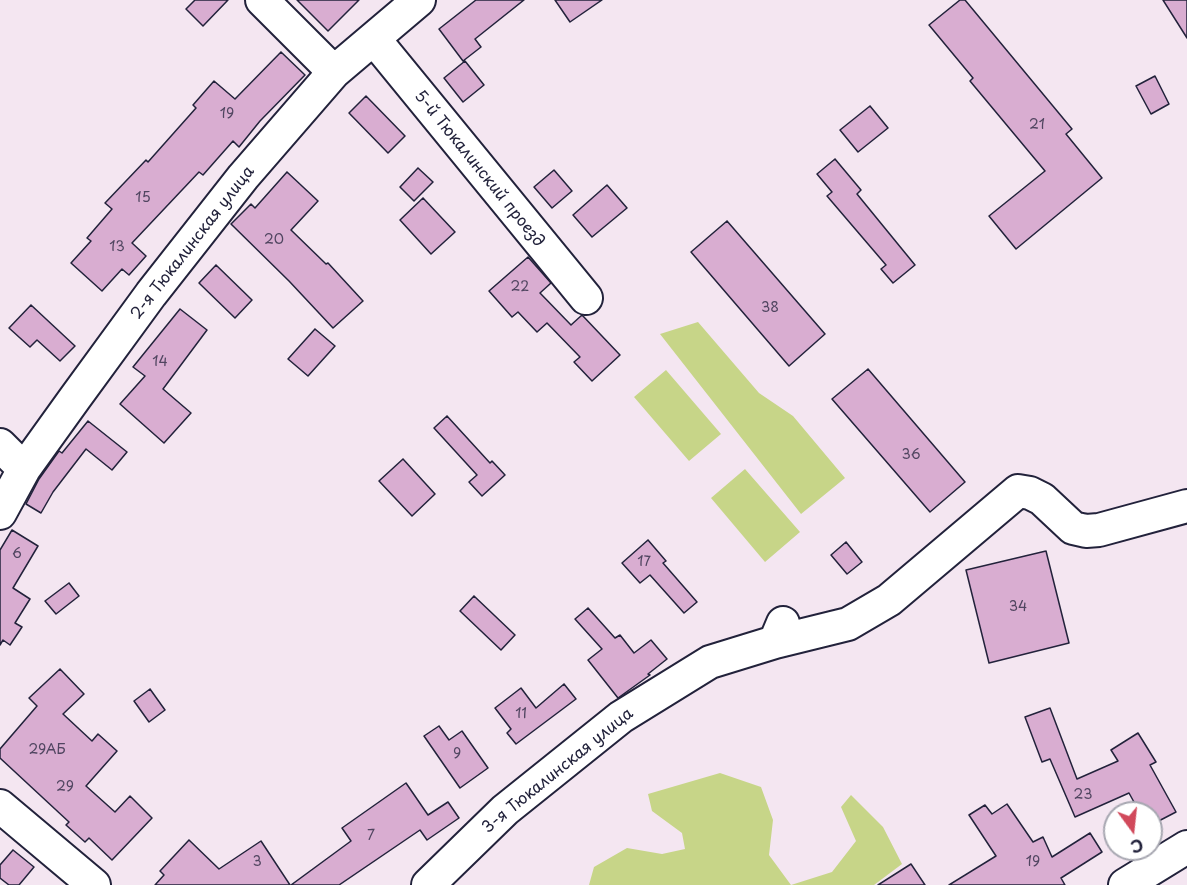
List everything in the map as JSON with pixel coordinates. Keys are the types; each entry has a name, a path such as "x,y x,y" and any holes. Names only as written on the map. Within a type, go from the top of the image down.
{"street":[{"path":"262,0 334,72"},
{"name":"2-я Тюкалинская улица","path":"0,513 24,469 158,285 243,177 334,72 419,0"},
{"name":"5-й Тюкалинский проезд","path":"374,39 586,298"},
{"path":"0,445 24,469"},
{"name":"3-я Тюкалинская улица","path":"428,885 505,810 621,717 710,662 780,631 848,624 889,600 1018,491 1042,498 1073,528 1086,531 1099,530 1187,506"},
{"path":"0,806 94,885"},
{"path":"1125,885 1187,846"}],"green space":[{"path":"698,322 759,393 793,416 845,478 801,514 660,334"},
{"path":"666,370 721,434 689,461 634,397"},
{"path":"745,469 800,532 765,562 711,498"},
{"path":"720,773 761,787 773,820 769,855 791,885 589,885 594,867 627,848 662,854 685,849 682,833 652,811 648,794"},
{"path":"851,795 883,827 902,864 874,885 791,885 832,872 856,841 841,807"}],"building":[{"path":"195,0 228,0 203,26 186,9"},
{"path":"297,0 359,0 328,31"},
{"path":"476,0 524,0 475,39 481,47 463,61 439,29"},
{"path":"555,0 602,0 570,22"},
{"path":"960,0 965,0 1072,129 1066,134 1102,178 1016,249 989,216 1045,171 970,81 973,78 929,25"},
{"path":"1163,0 1187,0 1187,38"},
{"path":"281,52 305,75 260,121 239,147 233,141 203,175 199,172 132,243 146,256 129,275 122,269 102,291 71,263 91,241 87,238 112,209 105,203 146,160 148,162 196,108 193,105 214,81 235,99"},
{"path":"465,61 484,85 463,102 444,78"},
{"path":"1155,76 1169,104 1151,114 1136,86"},
{"path":"366,96 405,136 388,153 349,113"},
{"path":"870,106 888,128 858,152 840,130"},
{"path":"835,159 861,190 857,194 915,265 893,283 881,269 886,265 827,196 832,192 817,174"},
{"path":"418,168 433,182 414,201 400,187"},
{"path":"554,170 572,191 552,208 534,187"},
{"path":"287,172 318,201 291,230 326,264 328,263 363,301 333,328 231,224 251,204 255,208"},
{"path":"607,185 627,208 592,237 573,215"},
{"path":"423,198 455,232 431,254 400,220"},
{"path":"727,221 825,334 789,366 691,252"},
{"path":"528,257 551,283 540,293 571,325 582,315 620,355 592,381 574,362 580,357 547,323 537,332 518,312 512,317 489,291"},
{"path":"216,265 252,300 235,318 199,283"},
{"path":"31,305 75,346 60,361 37,340 30,347 9,328"},
{"path":"180,309 207,330 163,389 191,413 164,443 120,404 145,376 133,367"},
{"path":"315,329 335,346 308,376 288,359"},
{"path":"868,369 965,482 930,512 832,399"},
{"path":"447,416 490,463 492,461 505,475 482,496 469,482 477,475 434,428"},
{"path":"88,421 127,452 112,470 86,449 53,492 41,513 26,504 39,479 59,451 62,453"},
{"path":"403,459 435,494 412,516 379,481"},
{"path":"12,530 38,546 13,588 30,599 15,623 22,627 10,645 3,640 0,645 0,550"},
{"path":"648,540 666,561 663,563 697,602 684,613 650,575 640,583 622,563"},
{"path":"846,542 862,562 847,574 831,555"},
{"path":"1046,551 1069,643 989,663 966,570"},
{"path":"69,583 79,596 56,614 45,601"},
{"path":"474,596 515,635 501,650 460,611"},
{"path":"588,608 615,638 620,635 634,653 651,640 667,659 648,674 650,675 618,698 588,660 602,649 575,619"},
{"path":"60,669 84,694 63,714 92,741 98,734 117,751 86,786 115,812 130,796 152,818 112,860 89,838 85,842 66,825 69,822 0,758 0,749 37,706 29,698"},
{"path":"564,684 576,699 516,744 507,733 511,729 495,708 521,688 536,708"},
{"path":"150,689 165,710 149,722 134,701"},
{"path":"1050,708 1077,779 1118,761 1111,750 1138,733 1156,762 1150,765 1176,812 1163,819 1163,801 1133,801 1129,793 1111,801 1103,801 1103,805 1075,817 1050,759 1042,762 1025,717"},
{"path":"439,726 449,740 462,731 488,768 460,788 424,736"},
{"path":"406,783 428,815 448,802 459,818 427,840 420,830 339,885 291,885 351,841 342,828"},
{"path":"1007,804 1033,842 1043,837 1052,857 1090,833 1102,852 1061,878 1065,885 949,885 996,856 969,815 985,805 992,814"},
{"path":"189,840 219,869 261,841 290,885 155,885 164,875 160,871"},
{"path":"13,850 34,867 19,885 9,885 0,878 0,865"},
{"path":"911,864 925,885 878,885"}]}
